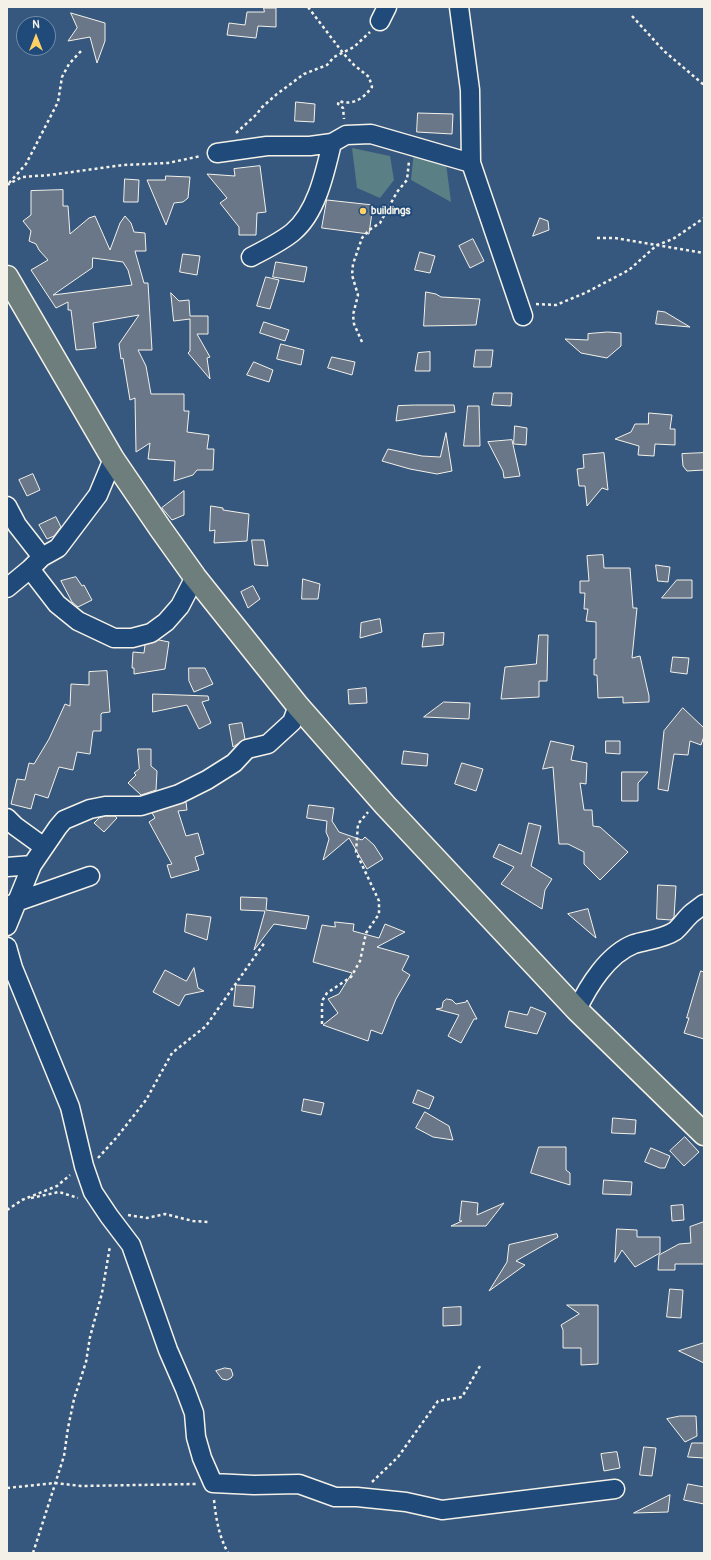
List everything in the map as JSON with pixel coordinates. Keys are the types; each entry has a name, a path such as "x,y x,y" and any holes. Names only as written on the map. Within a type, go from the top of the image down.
{"main road":[{"path":"7,277 113,459 195,577 298,706 385,806 577,1010 704,1134"}],"street":[{"path":"458,7 470,90 471,163 521,310"},
{"path":"217,153 267,146 310,146 332,143 346,135 371,134 471,163"},
{"path":"251,256 276,244 294,231 308,216 323,180 332,143"},
{"path":"7,588 36,563 58,548 98,495 113,459"},
{"path":"7,506 57,604 78,621 114,638 132,638 151,633 166,622 180,606 195,577"},
{"path":"7,926 11,905 32,865 64,820 90,809 105,806 141,806 179,794 207,780 234,763 247,749 268,744 292,722 298,706"},
{"path":"7,818 15,826 44,847"},
{"path":"7,867 32,865"},
{"path":"11,905 90,876"},
{"path":"577,1010 597,974 614,958 629,946 646,940 662,937 675,930 692,912 704,904"},
{"path":"7,946 13,968 70,1107 84,1166 93,1192 109,1216 132,1245 168,1350 194,1413 196,1437 213,1483 254,1485 299,1484 335,1497 356,1496 406,1502 442,1510 615,1489"}],"path":[{"path":"308,7 343,53 354,65 369,77 372,87 367,94 353,103 345,103 339,100 338,104 343,108 345,117 332,143"},
{"path":"7,184 22,178 123,165 168,163 217,153 258,114 260,108 304,74 327,65 334,57 354,47 383,14"},
{"path":"632,16 664,51 704,85"},
{"path":"7,184 26,164 58,102 62,77 69,64 81,51"},
{"path":"362,342 354,324 353,315 358,295 352,275 353,264 362,238 369,230 380,223 397,192 407,180 410,145"},
{"path":"521,310 556,305 585,293 629,270 657,245 673,239 704,218"},
{"path":"597,238 615,238 704,253"},
{"path":"322,1024 322,1001 327,994 352,977 360,961 366,934 379,914 379,901 356,852 358,824 367,812 385,806"},
{"path":"7,1210 22,1200 57,1186 75,1170 95,1161 117,1137 146,1100 172,1053 206,1026 265,942"},
{"path":"33,1553 64,1456 74,1399 86,1362 90,1337 102,1293 110,1249 109,1241"},
{"path":"356,1496 398,1457 438,1401 462,1397 480,1366"},
{"path":"7,1488 55,1483 81,1486 213,1483 216,1519 222,1542 228,1553"}],"green space":[{"path":"352,148 390,156 394,180 380,198 357,188"},
{"path":"414,150 446,163 451,202 411,180"}],"building":[{"path":"264,8 276,8 276,27 258,26 256,38 227,35 229,23 245,25 247,12 264,12"},
{"path":"71,13 105,23 105,41 97,63 90,37 68,41 77,28"},
{"path":"296,102 315,104 314,122 295,121"},
{"path":"418,113 453,114 452,134 417,132"},
{"path":"260,166 266,212 257,213 256,235 239,235 239,227 220,203 227,198 207,174 235,176 234,169"},
{"path":"166,176 190,177 188,198 183,202 174,203 166,225 147,180 165,180"},
{"path":"125,179 139,180 138,202 124,202"},
{"path":"63,190 63,206 68,206 70,234 89,218 95,216 110,250 120,223 125,216 131,223 134,232 145,233 146,251 135,251 144,283 148,283 152,350 138,350 146,366 151,394 184,394 184,411 189,411 187,432 209,435 207,449 214,449 213,470 197,470 193,475 174,481 175,461 148,459 150,443 136,452 135,398 130,400 123,358 121,359 119,344 139,315 93,323 96,348 76,350 71,310 68,310 68,302 56,308 31,270 48,260 36,244 29,241 31,231 23,221 31,215 31,191","holes":["93,258 123,262 128,270 132,285 53,295 92,268"]},
{"path":"327,200 373,205 369,234 322,228"},
{"path":"540,218 548,221 549,230 533,236"},
{"path":"473,239 484,261 470,268 459,246"},
{"path":"420,252 435,256 430,273 415,270"},
{"path":"183,254 200,256 197,275 180,272"},
{"path":"276,262 307,267 304,282 273,277"},
{"path":"266,277 279,280 270,309 257,306"},
{"path":"426,292 436,294 441,297 480,299 476,325 424,326"},
{"path":"171,293 179,301 189,300 190,316 208,316 208,334 197,334 210,357 207,358 210,379 188,353 190,351 190,319 174,321"},
{"path":"658,311 665,312 690,327 656,324"},
{"path":"264,322 289,330 285,341 260,333"},
{"path":"608,332 621,333 621,346 607,358 581,353 565,339 588,340 588,334"},
{"path":"281,344 304,350 301,365 277,359"},
{"path":"476,350 493,350 491,367 474,367"},
{"path":"430,352 430,371 415,371 418,353"},
{"path":"332,357 355,362 352,375 328,368"},
{"path":"254,362 273,370 269,382 247,375"},
{"path":"494,393 512,393 511,406 492,405"},
{"path":"454,405 455,412 396,421 398,406"},
{"path":"468,406 479,406 480,446 464,446"},
{"path":"649,413 672,415 670,429 675,429 675,445 655,444 654,456 638,455 639,446 615,439 631,432 635,424 648,424"},
{"path":"515,426 527,428 526,445 514,444"},
{"path":"446,433 452,471 437,474 410,469 382,461 388,449 422,456 440,457"},
{"path":"512,440 520,476 504,478 503,471 488,442"},
{"path":"604,453 608,490 602,488 587,506 585,486 579,486 577,469 584,468 583,455"},
{"path":"704,453 704,470 687,471 683,466 682,454"},
{"path":"33,474 40,490 27,496 19,480"},
{"path":"184,491 184,515 172,520 162,508"},
{"path":"211,506 223,508 223,510 249,514 247,541 214,543 215,530 210,531"},
{"path":"56,517 61,527 54,536 47,539 39,525"},
{"path":"252,540 264,540 268,566 255,565"},
{"path":"603,555 604,568 630,568 633,608 637,608 632,658 640,656 649,702 623,703 623,697 598,698 597,675 594,675 594,659 596,659 596,622 586,621 588,609 584,609 585,593 580,593 580,581 589,581 587,556"},
{"path":"656,565 670,567 668,582 658,581"},
{"path":"76,577 82,586 84,585 92,600 78,607 72,602 61,581"},
{"path":"303,579 320,584 318,599 302,599"},
{"path":"677,580 692,580 692,598 662,598"},
{"path":"253,586 260,599 248,608 241,592"},
{"path":"380,619 382,632 360,638 361,623"},
{"path":"444,633 443,645 422,647 424,634"},
{"path":"539,635 548,635 547,681 539,681 539,697 501,699 505,667 536,664"},
{"path":"159,640 169,642 165,669 134,674 134,668 132,668 133,652 144,653 145,645"},
{"path":"673,657 689,658 687,674 671,672"},
{"path":"189,668 205,668 213,684 194,692 189,681"},
{"path":"107,671 110,712 101,714 101,731 93,731 90,754 77,752 73,770 59,767 48,798 35,794 31,809 11,804 17,779 25,780 29,763 34,764 49,739 65,704 70,706 71,684 89,685 89,672"},
{"path":"366,688 367,703 349,704 348,690"},
{"path":"153,694 208,696 209,700 202,702 211,723 199,729 187,705 153,712"},
{"path":"444,702 470,703 469,719 424,717"},
{"path":"683,708 704,728 704,736 701,745 690,741 688,755 674,754 668,791 658,789 664,731"},
{"path":"242,723 245,739 233,747 229,725"},
{"path":"551,741 574,746 571,760 587,763 586,784 580,783 584,810 592,810 593,826 600,827 628,852 600,880 584,864 584,852 568,844 559,844 553,767 543,769"},
{"path":"606,741 620,741 620,754 606,753"},
{"path":"138,749 151,749 151,766 157,771 156,790 141,795 128,783 136,775 134,773 139,769"},
{"path":"404,751 428,754 427,766 402,764"},
{"path":"462,763 483,769 476,791 455,784"},
{"path":"622,772 648,772 638,783 638,801 622,801"},
{"path":"186,802 187,810 178,811 186,836 198,833 204,854 195,857 199,870 171,878 167,865 172,864 149,822 155,818 152,813"},
{"path":"309,805 334,808 332,821 339,832 362,840 365,837 374,845 383,859 367,869 349,838 323,860 329,839 326,832 327,821 307,818"},
{"path":"115,816 117,818 104,832 94,823 99,818"},
{"path":"529,823 541,826 531,866 552,879 545,890 542,909 501,884 514,867 493,857 499,844 521,854"},
{"path":"658,885 676,886 674,917 671,920 657,919"},
{"path":"241,897 267,898 266,910 309,916 306,929 274,924 254,950 265,911 241,910"},
{"path":"588,909 596,938 568,914"},
{"path":"187,914 211,917 207,940 185,932"},
{"path":"335,922 354,924 353,931 379,938 385,924 405,932 377,947 409,956 402,970 410,975 396,999 382,1034 371,1030 368,1041 323,1025 338,1013 328,999 339,994 352,973 313,962 322,925 335,927"},
{"path":"194,968 198,988 204,991 185,995 179,1006 153,992 165,970 186,981"},
{"path":"701,971 704,972 704,1039 684,1033"},
{"path":"236,985 255,986 253,1008 234,1006"},
{"path":"447,999 452,1000 456,1004 466,1002 467,1000 477,1019 474,1019 461,1043 448,1036 459,1015 436,1009 442,1008 443,1002"},
{"path":"531,1007 546,1013 537,1034 505,1027 509,1011 527,1015"},
{"path":"418,1090 434,1097 429,1109 413,1103"},
{"path":"304,1099 324,1103 321,1115 302,1111"},
{"path":"425,1112 449,1126 453,1140 433,1137 416,1128"},
{"path":"613,1118 636,1120 635,1134 612,1133"},
{"path":"685,1137 699,1152 684,1166 670,1151"},
{"path":"539,1147 566,1147 566,1170 570,1173 570,1185 531,1173"},
{"path":"651,1148 670,1156 665,1168 660,1168 645,1162"},
{"path":"604,1180 632,1182 631,1195 603,1194"},
{"path":"462,1201 478,1203 477,1215 504,1203 486,1226 451,1226 462,1221 460,1221"},
{"path":"683,1205 684,1220 672,1221 671,1206"},
{"path":"704,1222 704,1264 675,1264 675,1270 658,1270 659,1255 679,1244 691,1243 690,1227"},
{"path":"617,1229 637,1230 637,1237 660,1237 660,1253 635,1267 622,1250 615,1262"},
{"path":"557,1234 558,1237 516,1261 525,1265 489,1291 507,1262 509,1245"},
{"path":"670,1289 683,1290 681,1318 667,1317"},
{"path":"567,1305 598,1305 598,1364 581,1365 581,1348 563,1348 563,1330 561,1325 579,1314"},
{"path":"461,1307 461,1325 443,1326 443,1308"},
{"path":"704,1343 704,1363 679,1351"},
{"path":"225,1368 231,1369 233,1375 227,1380 222,1379 216,1371"},
{"path":"680,1416 696,1416 697,1436 685,1442 667,1419"},
{"path":"692,1443 704,1443 704,1458 688,1457"},
{"path":"644,1447 656,1448 652,1476 640,1475"},
{"path":"617,1452 620,1468 604,1471 601,1454"},
{"path":"688,1484 704,1487 704,1504 684,1500"},
{"path":"670,1495 668,1512 634,1513"}],"place":[{"name":"buildings","path":"363,211"}]}
